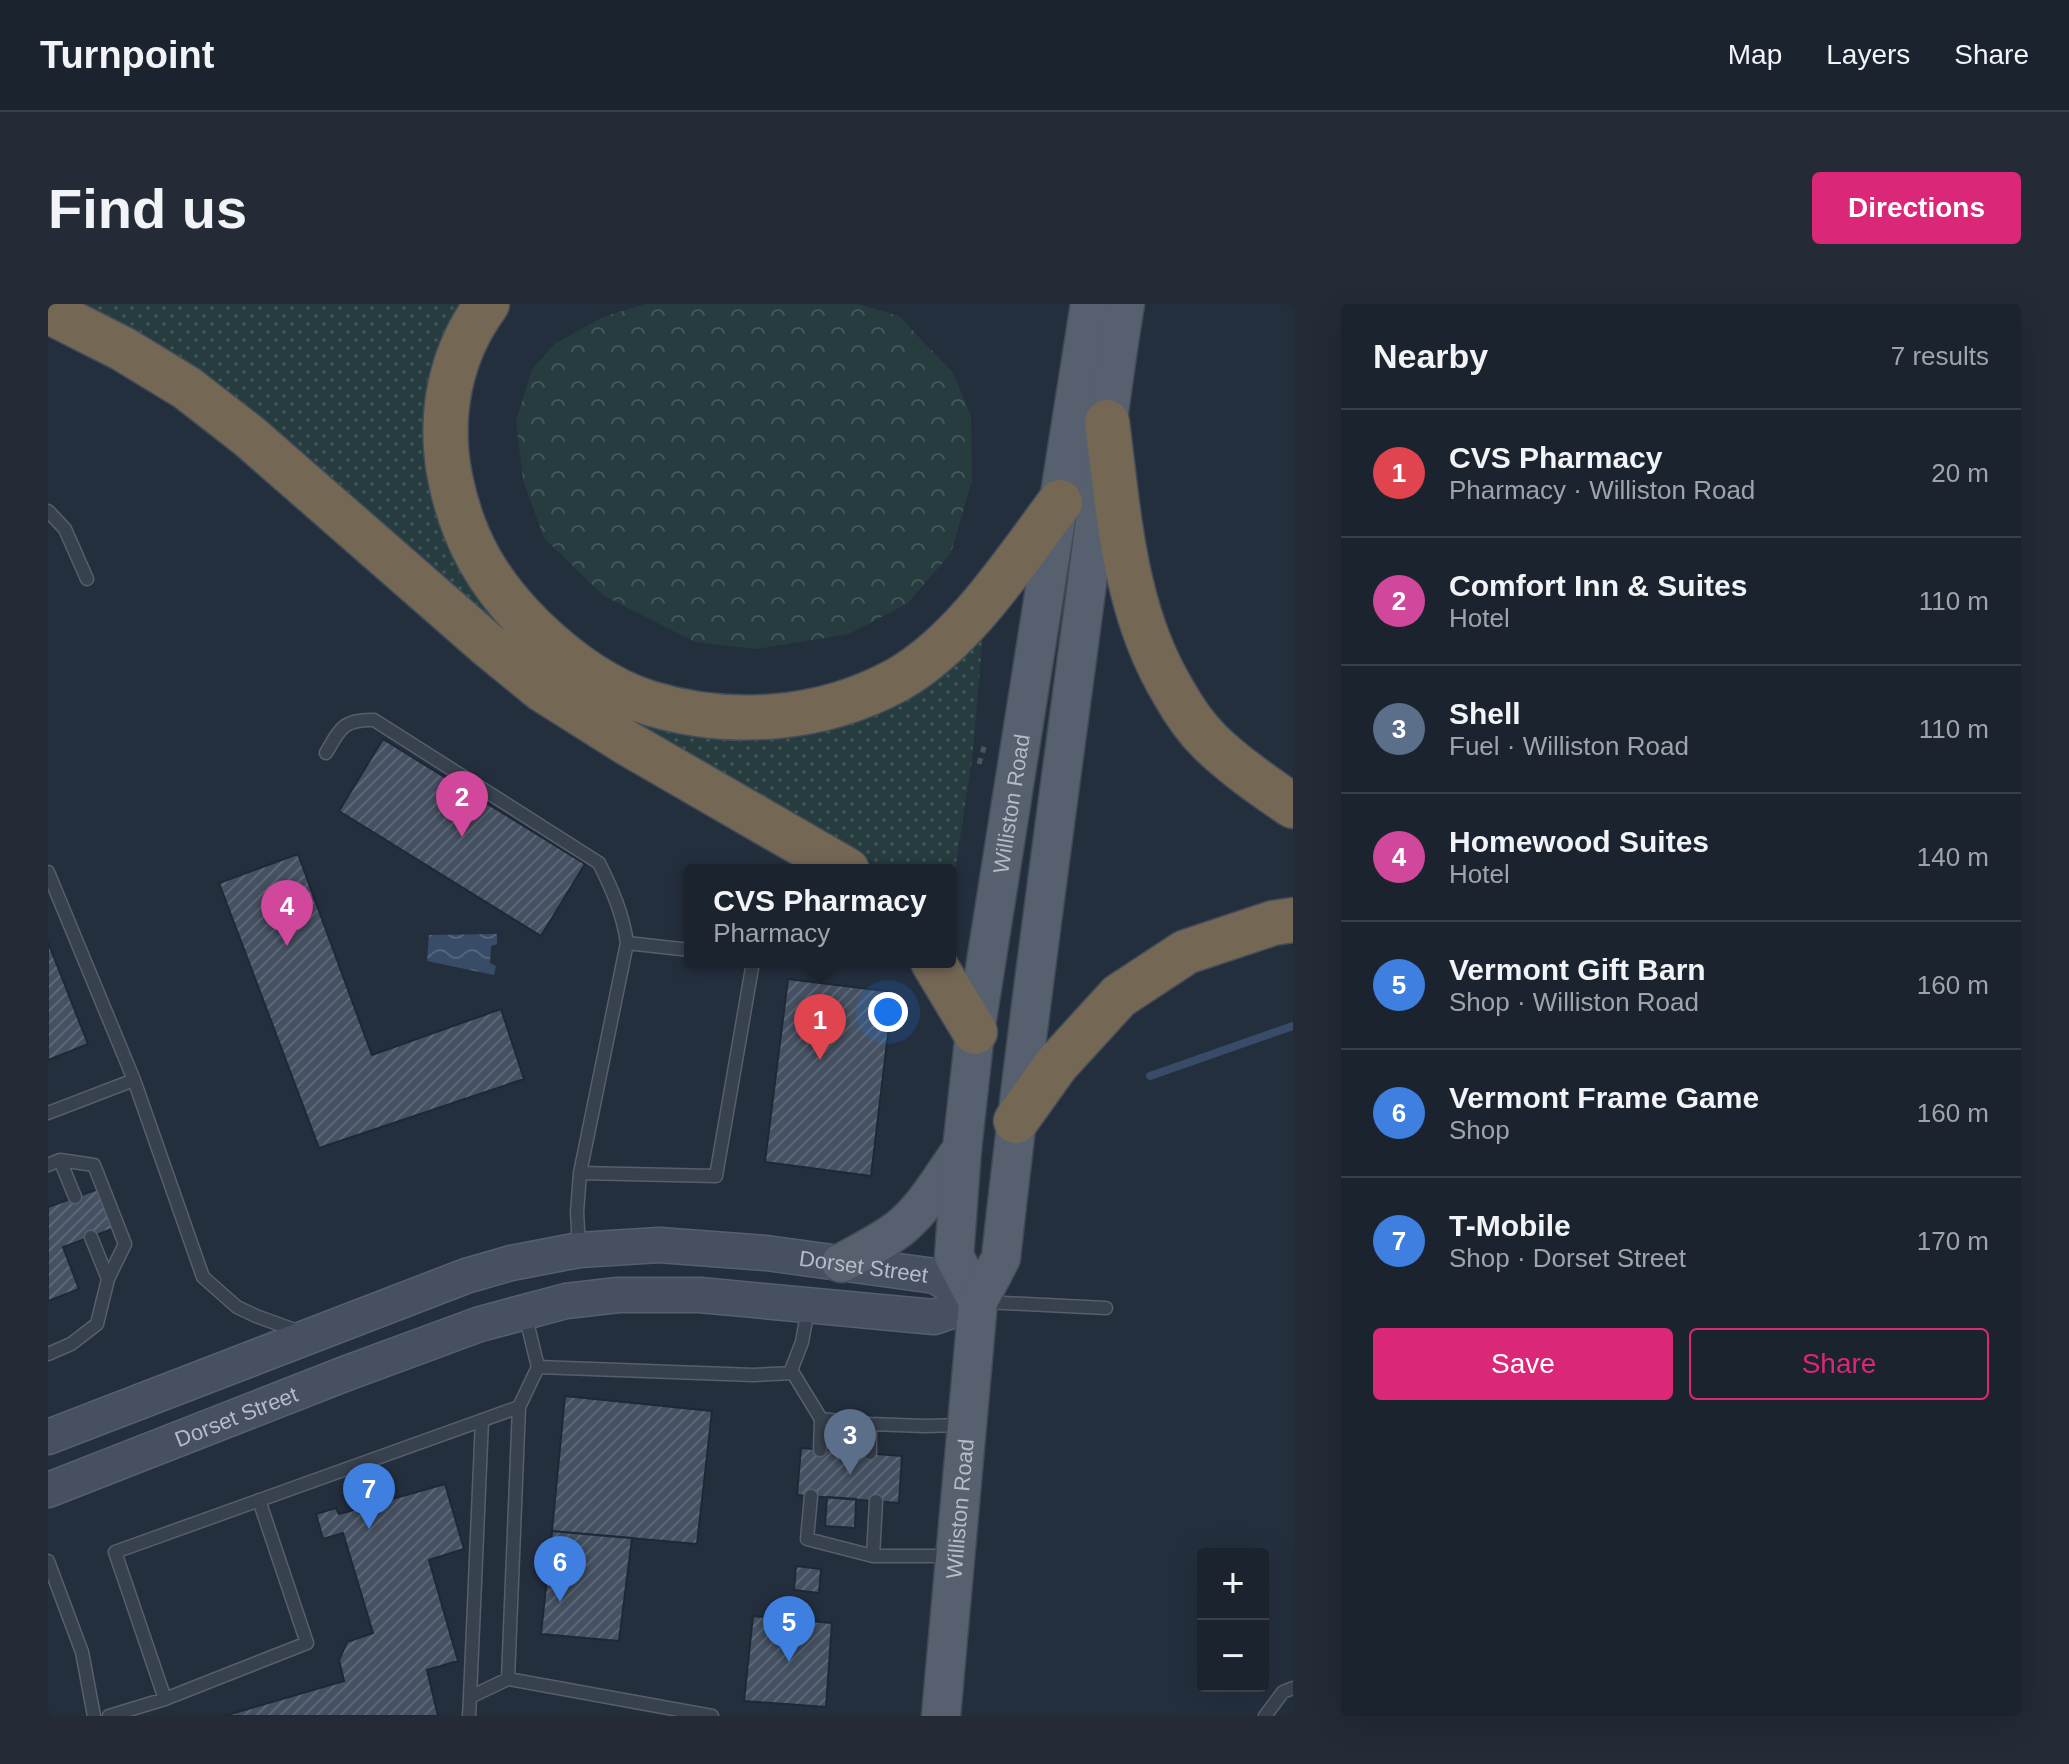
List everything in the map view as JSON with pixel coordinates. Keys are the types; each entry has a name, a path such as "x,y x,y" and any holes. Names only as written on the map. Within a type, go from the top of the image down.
{"highway":[{"path":"487,304 458,356 446,419 446,456 463,527 479,561 499,592 552,647 584,671 648,703 707,716 769,717 837,705 898,679 927,661 979,609 1060,502"},
{"path":"48,311 123,349 187,388 250,437 543,690 627,743 837,864"},
{"path":"1107,422 1124,558 1143,631 1160,670 1185,711 1208,740 1244,772 1293,806"},
{"path":"1016,1121 1056,1065 1119,996 1186,952 1273,923 1293,920"},
{"path":"937,968 975,1032"}],"main road":[{"name":"Williston Road","path":"978,1302 954,1256 975,1032 1060,502 1098,328 1125,304"},
{"name":"Williston Road","path":"941,1716 978,1302 1001,1258 1107,422 1098,328"},
{"path":"841,1263 879,1243 902,1226 920,1208 962,1149"},
{"name":"Dorset Street","path":"48,1437 466,1276 511,1263 579,1250 646,1245 701,1247 841,1263 935,1276 978,1302"},
{"path":"511,1263 525,1311"},
{"name":"Dorset Street","path":"48,1490 480,1324 566,1301 618,1295 700,1295 934,1317 978,1302"}],"lane":[{"path":"48,511 65,529 87,579"},
{"path":"326,753 342,725 357,719 374,720 599,863 625,926 627,943 580,1173 577,1212 579,1250"},
{"path":"48,872 134,1080 203,1277 237,1307 311,1335"},
{"path":"627,943 684,949"},
{"path":"580,1173 716,1176 752,968"},
{"path":"48,1113 134,1080"},
{"path":"54,1163 75,1197"},
{"path":"48,1354 71,1344 97,1324 108,1279 125,1244 94,1165 54,1163"},
{"path":"91,1237 108,1279"},
{"path":"978,1302 1106,1308"},
{"path":"790,1373 802,1342 809,1306"},
{"path":"508,1679 519,1407 538,1367 525,1311"},
{"path":"538,1367 753,1375 793,1373 821,1419 820,1450"},
{"path":"165,1699 115,1552 519,1407"},
{"path":"821,1419 870,1424 967,1425"},
{"path":"469,1716 482,1420"},
{"path":"870,1424 870,1453"},
{"path":"811,1496 807,1539 873,1556 955,1556"},
{"path":"109,1716 165,1699 307,1643 259,1500"},
{"path":"873,1556 876,1501"},
{"path":"48,1561 82,1652 94,1716"},
{"path":"470,1697 508,1679 712,1716"},
{"path":"1265,1716 1283,1692 1293,1688"}],"green space":[{"path":"71,304 471,304 447,345 493,609 732,734 983,634 972,760 956,864 874,864 776,804 592,702"},
{"path":"645,304 858,304 899,316 953,373 971,416 972,481 951,553 908,603 849,634 755,649 695,642 604,596 544,538 523,480 516,421 532,369 556,343 603,317"}],"water":[{"path":"497,934 497,944 491,946 490,963 496,966 494,975 427,961 429,935"}],"building":[{"path":"383,739 585,864 541,936 339,811"},
{"path":"298,854 372,1055 501,1009 524,1079 319,1148 219,883"},
{"path":"48,942 88,1044 48,1060"},
{"path":"788,979 893,992 871,1176 765,1162"},
{"path":"101,1188 115,1228 63,1247 79,1289 48,1301 48,1207"},
{"path":"565,1396 712,1411 697,1544 552,1531"},
{"path":"801,1448 902,1456 899,1503 797,1495"},
{"path":"445,1484 464,1549 429,1560 458,1661 427,1670 438,1716 224,1716 344,1681 339,1660 347,1642 373,1633 343,1533 323,1539 316,1514 336,1508 339,1514"},
{"path":"827,1497 856,1499 855,1528 825,1526"},
{"path":"552,1531 632,1538 619,1641 541,1634"},
{"path":"796,1566 821,1569 819,1593 794,1590"},
{"path":"753,1616 832,1623 826,1707 744,1701"}],"waterway":[{"path":"1150,1076 1293,1026"}],"place":[{"name":"Comfort Inn & Suites","path":"462,837"},
{"name":"Homewood Suites","path":"287,946"},
{"name":"CVS Pharmacy","path":"820,1060"},
{"name":"Shell","path":"850,1475"},
{"name":"T-Mobile","path":"369,1529"},
{"name":"Vermont Frame Game","path":"560,1602"},
{"name":"Vermont Gift Barn","path":"789,1662"}]}
